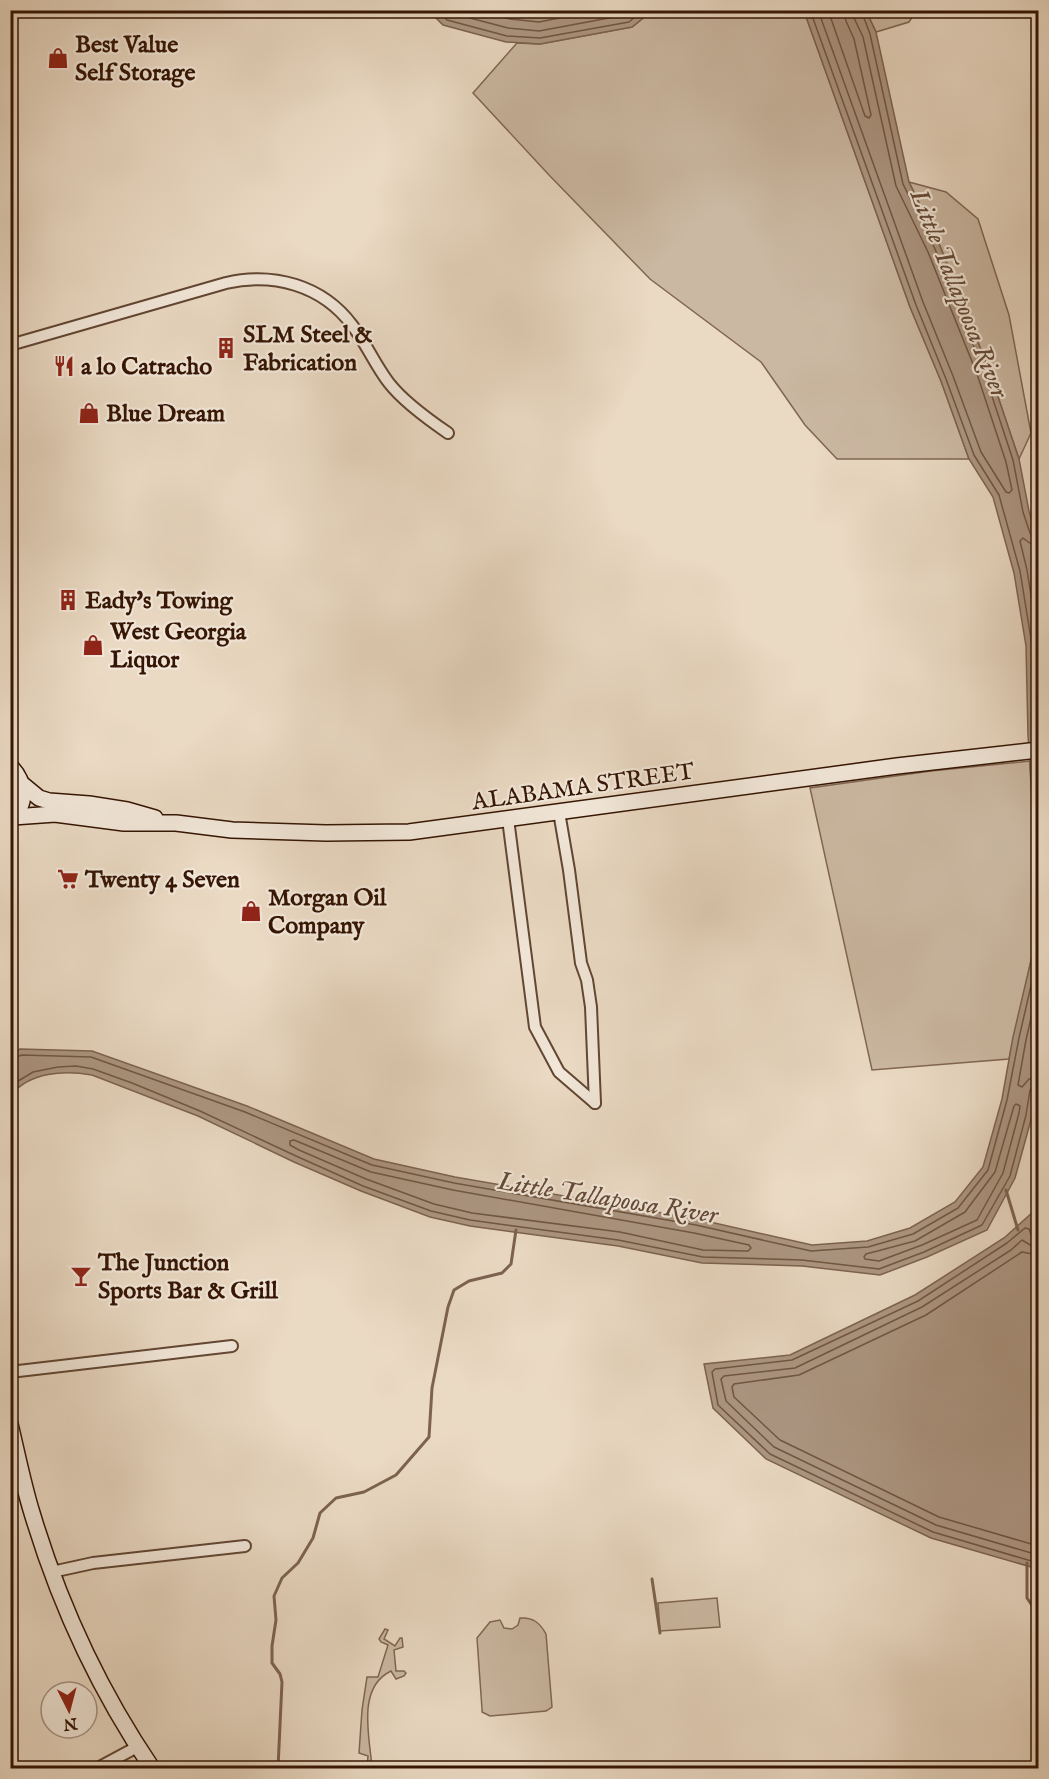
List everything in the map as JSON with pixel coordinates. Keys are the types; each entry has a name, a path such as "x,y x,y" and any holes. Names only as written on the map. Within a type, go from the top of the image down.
{"main road":[{"name":"ALABAMA STREET","path":"12,818 55,814 124,823 176,823 232,830 326,833 409,832 897,766 1038,750"},
{"path":"10,752 23,803 12,818"},
{"name":"ALABAMA STREET","path":"16,774 31,793 39,798 127,810 176,823"},
{"path":"10,1424 32,1511 52,1572 83,1649 137,1747 152,1768"}],"street":[{"path":"10,345 226,283 254,278 275,279 312,291 341,312 390,384 425,417 448,433"},
{"path":"508,819 536,1027 559,1072 595,1103 591,1008 581,963 559,812"},
{"path":"10,1372 232,1346"},
{"path":"52,1572 93,1563 245,1546"},
{"path":"98,1768 137,1747"}],"shaded area":[{"path":"652,11 804,11 910,307 941,381 969,459 837,459 805,425 761,362 650,279 473,93 517,43 540,44 632,27"},
{"path":"866,11 916,11 909,22 876,32"},
{"path":"909,182 946,192 978,219 1009,315 1031,433 1019,459 989,370 940,246"},
{"path":"1030,761 1035,850 1033,952 1009,1059 872,1070 810,788 931,771"},
{"path":"717,1598 720,1627 660,1631 658,1603"},
{"path":"520,1618 536,1622 546,1634 552,1707 546,1711 490,1716 482,1712 477,1638 490,1622 500,1620 504,1628 512,1629 518,1625"},
{"path":"385,1629 388,1630 384,1639 395,1646 402,1638 403,1647 394,1650 396,1671 406,1673 396,1679 391,1671 380,1679 373,1689 368,1715 372,1768 367,1768 368,1756 359,1753 362,1710 367,1677 378,1677 388,1645 379,1639"}],"water":[{"path":"429,11 652,11 632,27 540,44 506,42 443,25"},
{"path":"804,11 866,11 876,32 909,182 940,246 989,370 1019,459 1029,511 1038,541 1038,1072 1032,1116 1015,1178 987,1230 880,1275 802,1266 702,1263 618,1246 470,1226 430,1217 294,1162 198,1116 92,1075 48,1074 28,1081 11,1095 11,1055 20,1049 92,1051 247,1106 374,1159 455,1177 697,1219 812,1245 867,1241 910,1228 955,1202 983,1167 1002,1099 1013,1037 1033,952 1035,850 1028,735 1026,646 1014,573 993,497 969,459 941,381 910,307"},
{"path":"1033,1212 1038,1271 1038,1569 931,1538 766,1459 713,1408 704,1364 790,1355 915,1295 1004,1238"}],"waterway":[{"path":"1006,1190 1018,1230"},
{"path":"278,1768 282,1682 280,1674 272,1663 276,1620 274,1596 282,1578 298,1563 313,1538 320,1513 336,1498 364,1492 396,1475 429,1437 432,1388 448,1307 454,1290 469,1281 502,1273 511,1264 516,1230"},
{"path":"1027,1563 1027,1598 1038,1614"},
{"path":"652,1579 660,1633"}],"place":[{"name":"Best Value Self Storage","path":"58,58"},
{"name":"SLM Steel & Fabrication","path":"226,348"},
{"name":"a lo Catracho","path":"64,366"},
{"name":"Blue Dream","path":"89,413"},
{"name":"Eady's Towing","path":"68,600"},
{"name":"West Georgia Liquor","path":"93,645"},
{"name":"Twenty 4 Seven","path":"68,879"},
{"name":"Morgan Oil Company","path":"251,911"},
{"name":"The Junction Sports Bar & Grill","path":"81,1276"}],"water label":[{"name":"Little Tallapoosa River","path":"960,293"},
{"name":"Little Tallapoosa River","path":"608,1197"}]}
